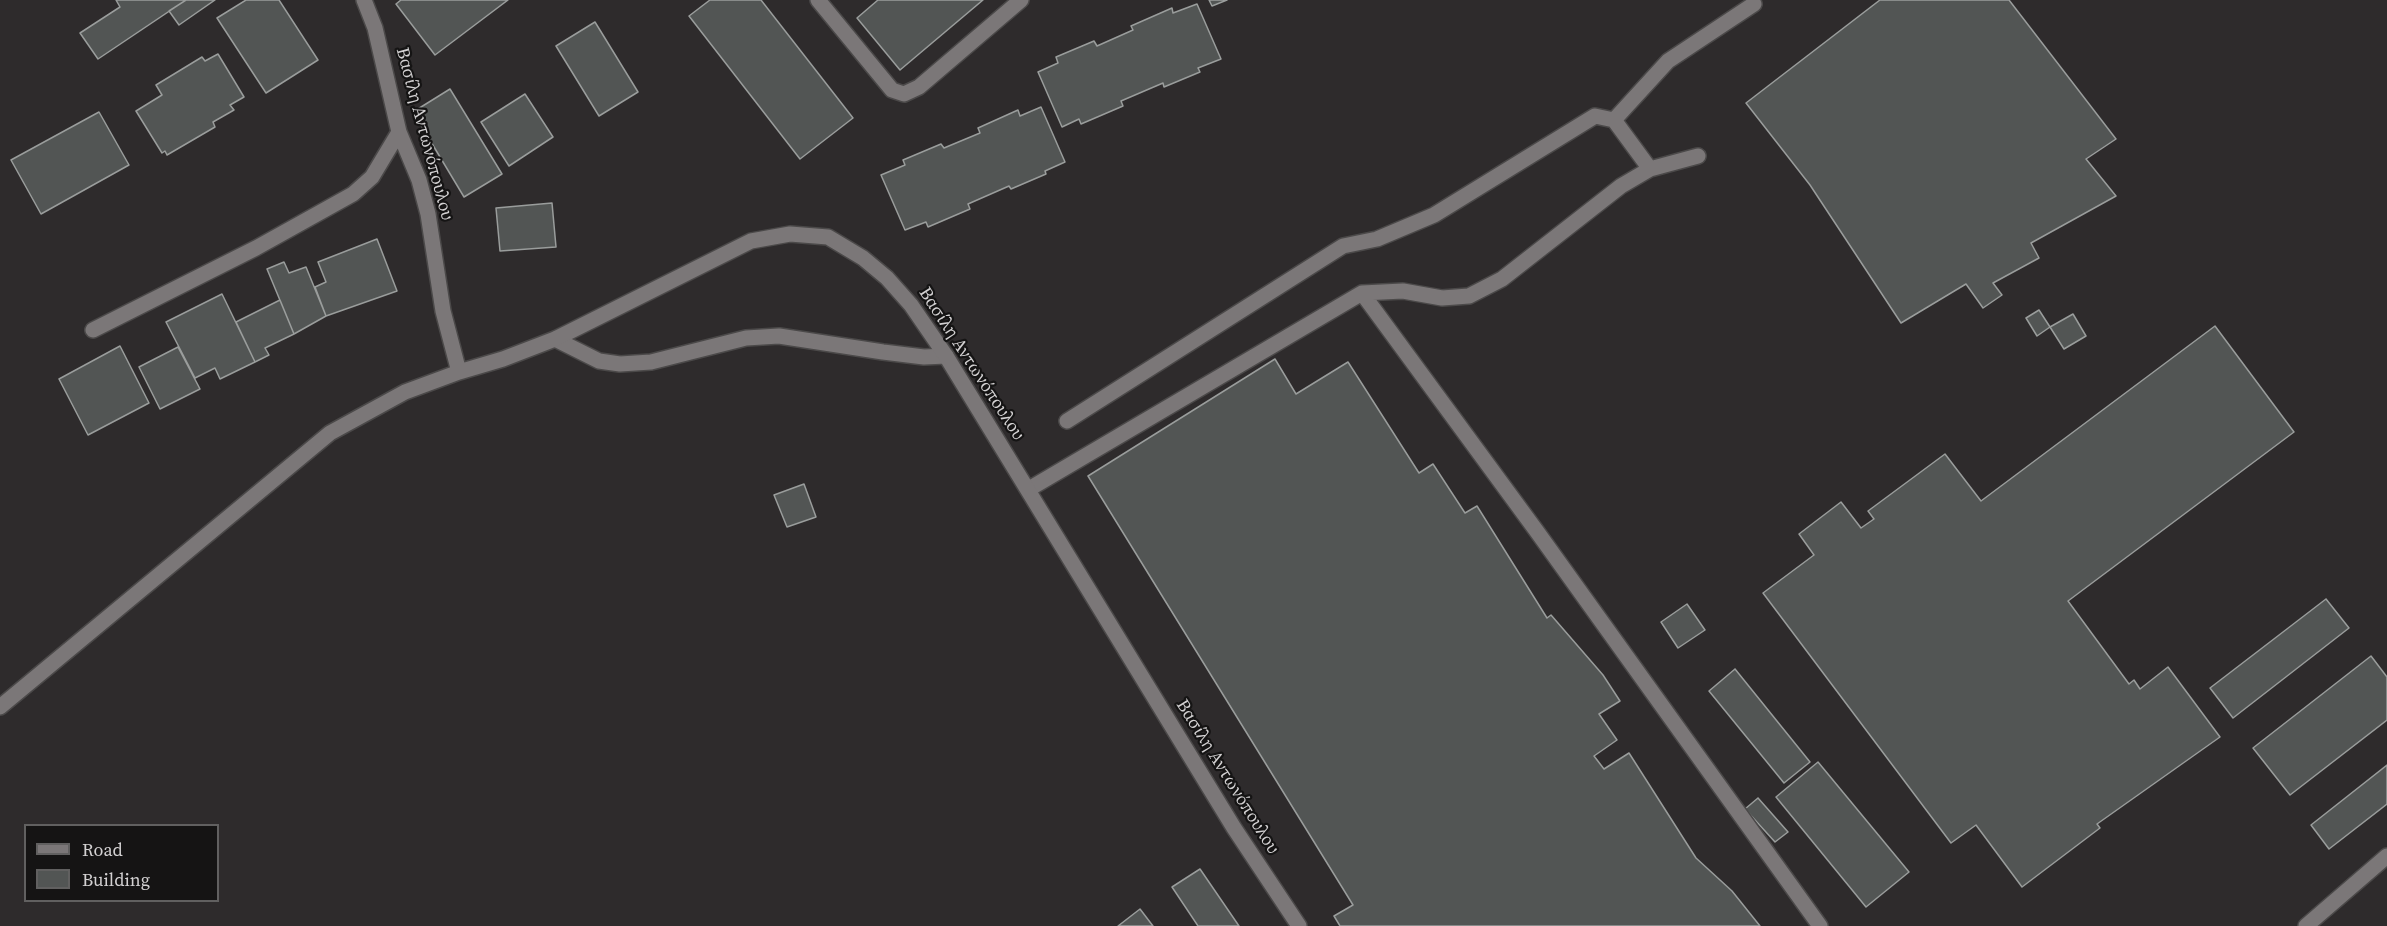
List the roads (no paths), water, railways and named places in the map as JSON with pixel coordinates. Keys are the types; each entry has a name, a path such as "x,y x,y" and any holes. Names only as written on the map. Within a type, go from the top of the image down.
{"street":[{"name":"Βασίλη Αντωνόπουλου","path":"364,0 375,28 399,132 419,180 428,214 444,311 459,372 503,359 555,339 751,241 790,234 828,237 863,258 887,278 911,305 946,356 1234,828 1299,926"},
{"path":"818,0 892,90 904,94 919,87 1021,0"},
{"path":"1614,120 1668,62 1754,4"},
{"path":"1067,421 1343,246 1377,239 1434,215 1595,116 1614,120 1650,169"},
{"path":"93,330 256,248 352,194 372,177 399,132"},
{"path":"1029,489 1362,292 1403,291 1442,298 1469,296 1502,279 1621,186 1650,169 1698,156"},
{"path":"1362,292 1820,926"},
{"path":"555,339 599,361 620,364 651,362 746,338 778,336 924,357 946,356"},
{"path":"0,707 330,433 405,392 459,372"},
{"path":"2306,926 2387,856"}]}
